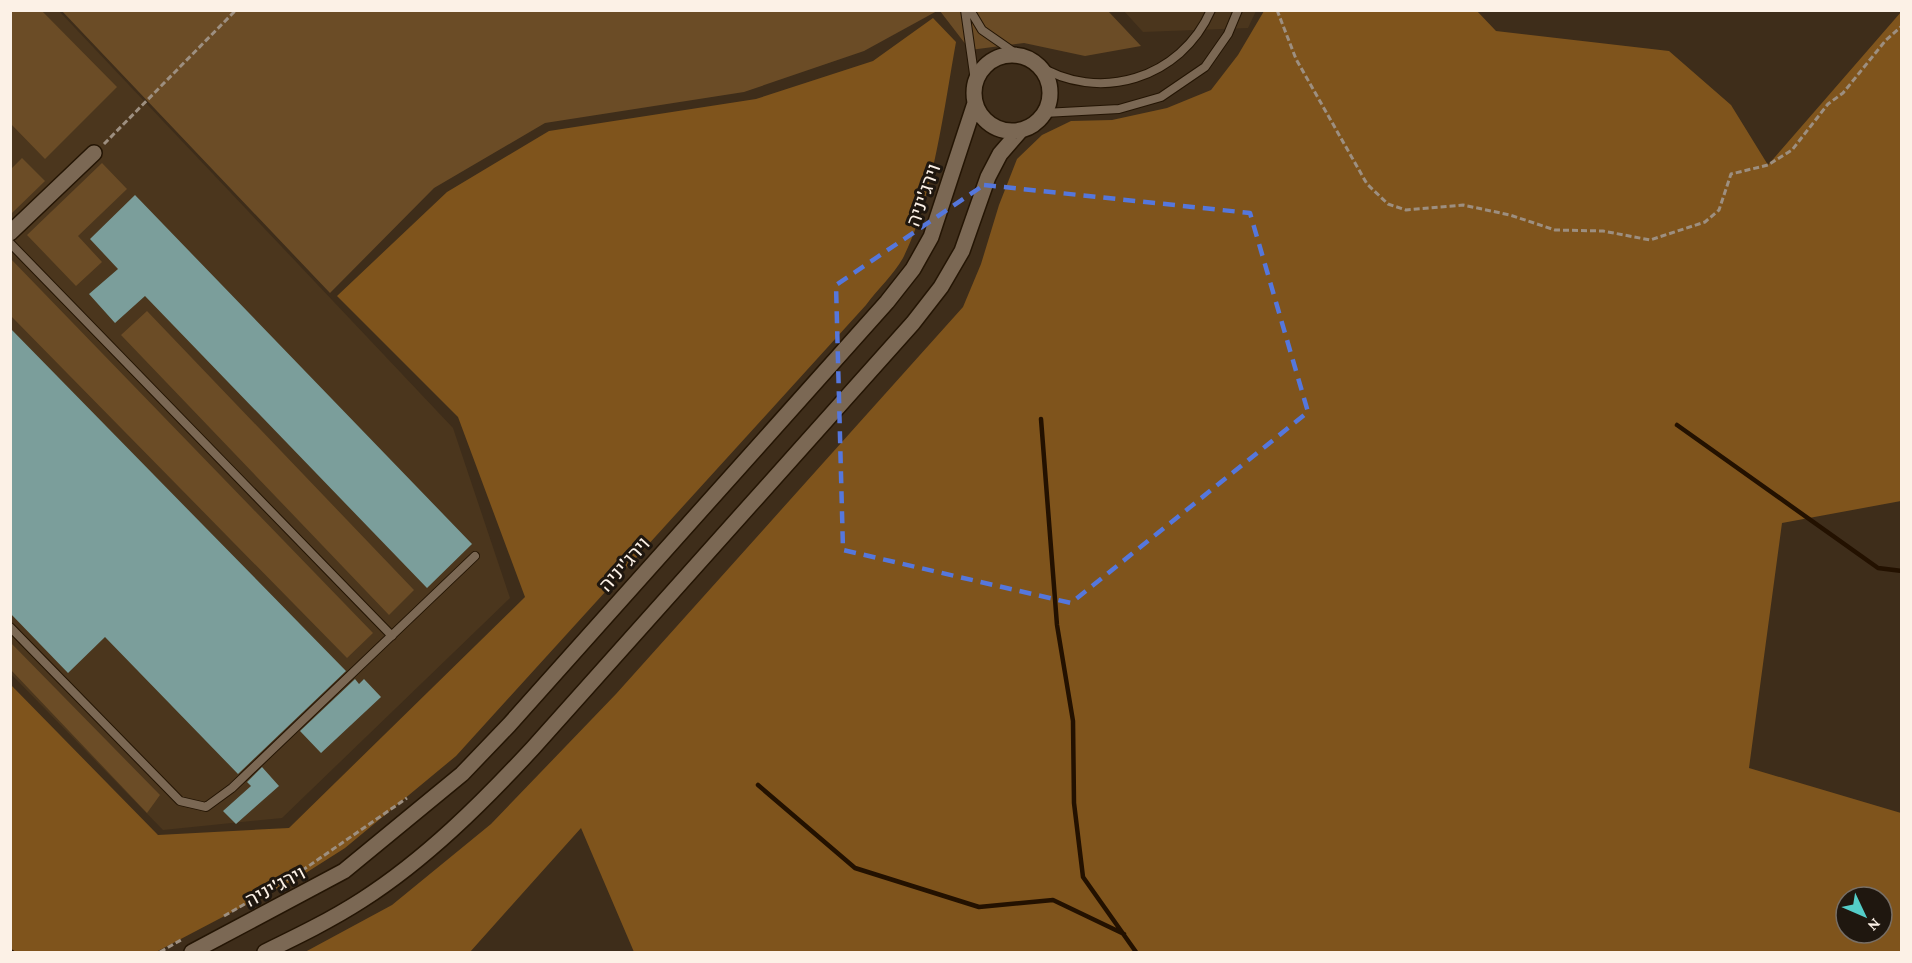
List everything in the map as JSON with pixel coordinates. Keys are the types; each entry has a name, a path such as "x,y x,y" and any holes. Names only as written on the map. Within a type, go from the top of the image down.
{"street":[{"path":"1018,56 1036,63 1048,82 1048,103 1044,113 1029,127 1008,131 987,123 975,103 975,81 988,63 998,58 1018,56"},
{"name":"וירג'יניה","path":"192,952 344,871 374,850 462,774 509,725 887,302 913,268 931,237 975,103"},
{"path":"265,952 363,900 395,876 485,798 533,748 913,323 941,287 962,251 988,177 1000,154 1020,130"},
{"path":"10,233 94,153"}],"lane":[{"path":"965,10 975,81"},
{"path":"970,10 982,30 1018,56"},
{"path":"1036,63 1062,79 1085,84 1116,83 1150,73 1187,48 1211,10"},
{"path":"1044,113 1119,109 1161,97 1205,67 1228,34 1238,10"},
{"path":"10,243 392,636"},
{"path":"10,627 180,801 206,807 232,788 476,556"}],"path":[{"path":"94,153 236,10"},
{"path":"1277,10 1296,59 1367,184 1388,204 1406,210 1463,205 1510,215 1555,230 1603,231 1650,240 1705,222 1719,210 1731,174 1768,165 1792,150 1828,104 1844,93 1886,40 1902,26"},
{"path":"220,918 300,872 416,792"},
{"path":"160,952 190,935"}],"highlighted area":[{"path":"984,185 1250,213 1308,412 1071,603 843,550 836,285"}],"shaded area":[{"path":"10,11 42,11 117,87 45,159 11,124"},
{"path":"11,11 59,11 453,428 510,598 282,818 163,830 11,674"},
{"path":"62,11 937,11 864,51 744,92 545,123 434,188 330,293"},
{"path":"940,11 1108,11 1141,46 1085,56 1024,43 970,50"},
{"path":"1124,11 1256,11 1248,28 1143,32"},
{"path":"1264,11 1477,11 1496,31 1669,51 1731,105 1768,165 1901,12 1901,501 1782,523 1749,768 1901,813 1901,952 634,952 581,828 470,952 305,952 392,905 491,824 616,694 963,307 981,264 999,205 1017,159 1042,135 1071,121 1112,120 1167,108 1211,90 1238,55"},
{"path":"933,18 956,42 930,181 903,258 866,305 456,756 345,848 301,876 156,952 11,952 11,685 158,835 289,828 525,597 458,417 337,296 447,192 549,131 756,99 873,61"},
{"path":"22,158 45,181 11,214 11,169"},
{"path":"102,163 127,189 78,236 102,262 76,286 27,235"},
{"path":"10,258 373,633 347,658 11,316"},
{"path":"147,311 414,590 389,615 121,335"},
{"path":"10,642 160,795 147,813 11,670"}],"building":[{"path":"135,195 472,544 427,588 145,296 115,323 89,294 118,269 90,239"},
{"path":"10,328 346,671 238,774 105,637 68,673 10,613"},
{"path":"355,679 359,684 364,679 381,697 321,753 300,731"},
{"path":"262,767 279,786 236,824 223,811 251,786 247,782"}],"waterway":[{"path":"1041,419 1057,625 1073,721 1074,803 1083,877 1136,952"},
{"path":"1677,425 1878,568 1902,571"},
{"path":"758,785 855,868 979,907 1053,900 1124,934"}]}
